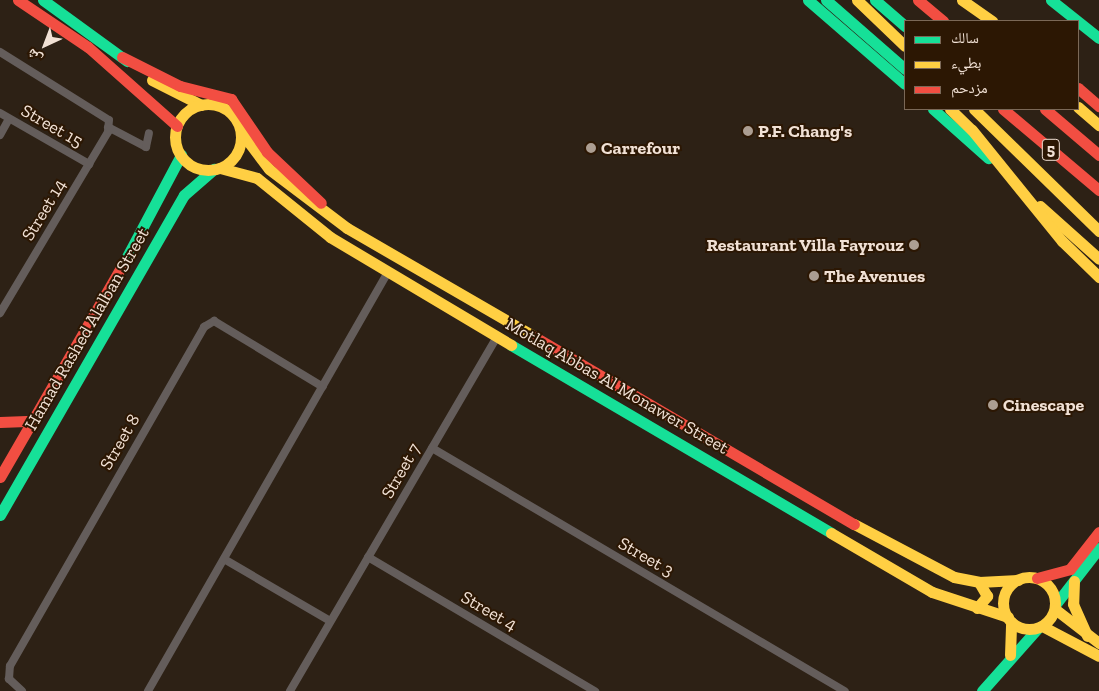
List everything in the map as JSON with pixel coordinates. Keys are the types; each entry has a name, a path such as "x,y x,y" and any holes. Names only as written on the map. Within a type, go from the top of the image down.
{"main road":[{"path":"18,0 88,47 177,126 181,155 199,169 217,169 237,154 241,132 234,118 222,107 201,105 168,90 42,0"},
{"path":"808,0 904,83"},
{"path":"826,0 904,67"},
{"path":"857,0 904,45"},
{"path":"875,0 904,25"},
{"path":"918,0 941,20"},
{"path":"951,0 976,20"},
{"path":"962,0 991,20"},
{"path":"1051,0 1076,20"},
{"path":"1079,22 1099,38"},
{"path":"122,56 180,86 231,98 268,152 347,228"},
{"path":"1079,89 1099,106"},
{"path":"177,126 191,109 201,105"},
{"path":"1079,108 1099,126"},
{"path":"934,110 1099,259"},
{"path":"951,110 972,130 1062,241 1099,277"},
{"path":"975,110 1099,231"},
{"name":"5","path":"1004,110 1099,190"},
{"name":"5","path":"1046,110 1099,155"},
{"name":"Motlaq Abbas Al Monawer Street","path":"241,132 269,169 347,228 916,559 979,582 1018,580"},
{"name":"Hamad Rashed Alalban Street","path":"1,475 171,181 181,155"},
{"name":"Motlaq Abbas Al Monawer Street","path":"217,169 257,178 330,238 387,274 932,592 1010,620"},
{"name":"Hamad Rashed Alalban Street","path":"0,515 184,195 217,169"},
{"path":"171,181 184,183 184,195"},
{"path":"108,291 114,300 127,296"},
{"path":"0,422 33,420"},
{"path":"0,457 1,475"},
{"path":"1010,655 1010,620 1004,596 1018,580 1037,578 1070,569 1099,532"},
{"path":"982,691 1010,655 1040,627 1099,548"},
{"path":"1037,578 1053,592 1055,607 1087,636 1099,643"},
{"path":"1074,581 1073,604 1087,636"},
{"path":"977,608 987,596 979,582"},
{"path":"1010,620 1024,628 1040,627 1099,656"}],"street":[{"path":"0,52 146,148 149,133"},
{"name":"Street 15","path":"0,113 89,164"},
{"path":"0,134 9,118"},
{"name":"Street 14","path":"0,313 89,164 109,123"},
{"path":"148,691 387,274"},
{"name":"Street 8","path":"22,691 9,679 10,666 204,326 214,322 323,387"},
{"name":"Street 7","path":"290,691 497,337"},
{"name":"Street 3","path":"432,448 845,691"},
{"name":"Street 4","path":"368,557 595,691"},
{"path":"224,559 330,621"}],"traffic: fast":[{"path":"43,0 127,61"},
{"path":"808,0 904,83"},
{"path":"826,0 904,68"},
{"path":"875,0 904,25"},
{"path":"1051,0 1076,20"},
{"path":"1079,22 1099,38"},
{"path":"934,110 988,158"},
{"path":"122,266 181,155"},
{"path":"0,515 184,195 214,169"},
{"path":"511,345 831,533"},
{"path":"1055,605 1099,548"},
{"path":"982,691 1038,628"}],"traffic: slow":[{"path":"857,0 904,45"},
{"path":"962,0 991,20"},
{"path":"152,80 201,105"},
{"path":"208,104 221,107 231,114 238,124 241,137 238,150 231,160 221,167 208,170 195,167 185,160 178,150 175,137 178,124 185,114 195,107 208,104"},
{"path":"1079,108 1099,125"},
{"path":"951,110 972,130"},
{"path":"975,110 1099,231"},
{"path":"972,130 1062,241 1099,277"},
{"path":"241,132 269,169 347,228 533,336"},
{"path":"220,168 257,178 330,237 511,345"},
{"path":"1040,206 1099,259"},
{"path":"854,524 954,577 979,582 1018,580"},
{"path":"831,533 932,592 1008,617"},
{"path":"1029,577 1039,579 1047,585 1053,593 1055,603 1053,613 1047,621 1039,627 1029,629 1019,627 1011,621 1005,613 1003,603 1005,593 1011,585 1019,579 1029,577"},
{"path":"1074,581 1073,604 1087,636"},
{"path":"977,608 987,596 979,582"},
{"path":"1055,609 1099,643"},
{"path":"1010,655 1011,622"},
{"path":"1042,626 1099,656"}],"traffic: jam":[{"path":"18,0 88,47 177,126"},
{"path":"918,0 942,20"},
{"path":"122,57 180,86 231,99 267,152 321,203"},
{"path":"1079,89 1099,106"},
{"path":"1004,110 1099,190"},
{"path":"1046,110 1099,155"},
{"path":"0,477 122,266"},
{"path":"533,336 854,524"},
{"path":"0,422 33,421"},
{"path":"1037,578 1070,569 1099,532"}],"place":[{"name":"P.F. Chang's","path":"748,131"},
{"name":"Carrefour","path":"591,148"},
{"name":"Restaurant Villa Fayrouz","path":"914,245"},
{"name":"The Avenues","path":"814,276"},
{"name":"Cinescape","path":"993,405"}]}
